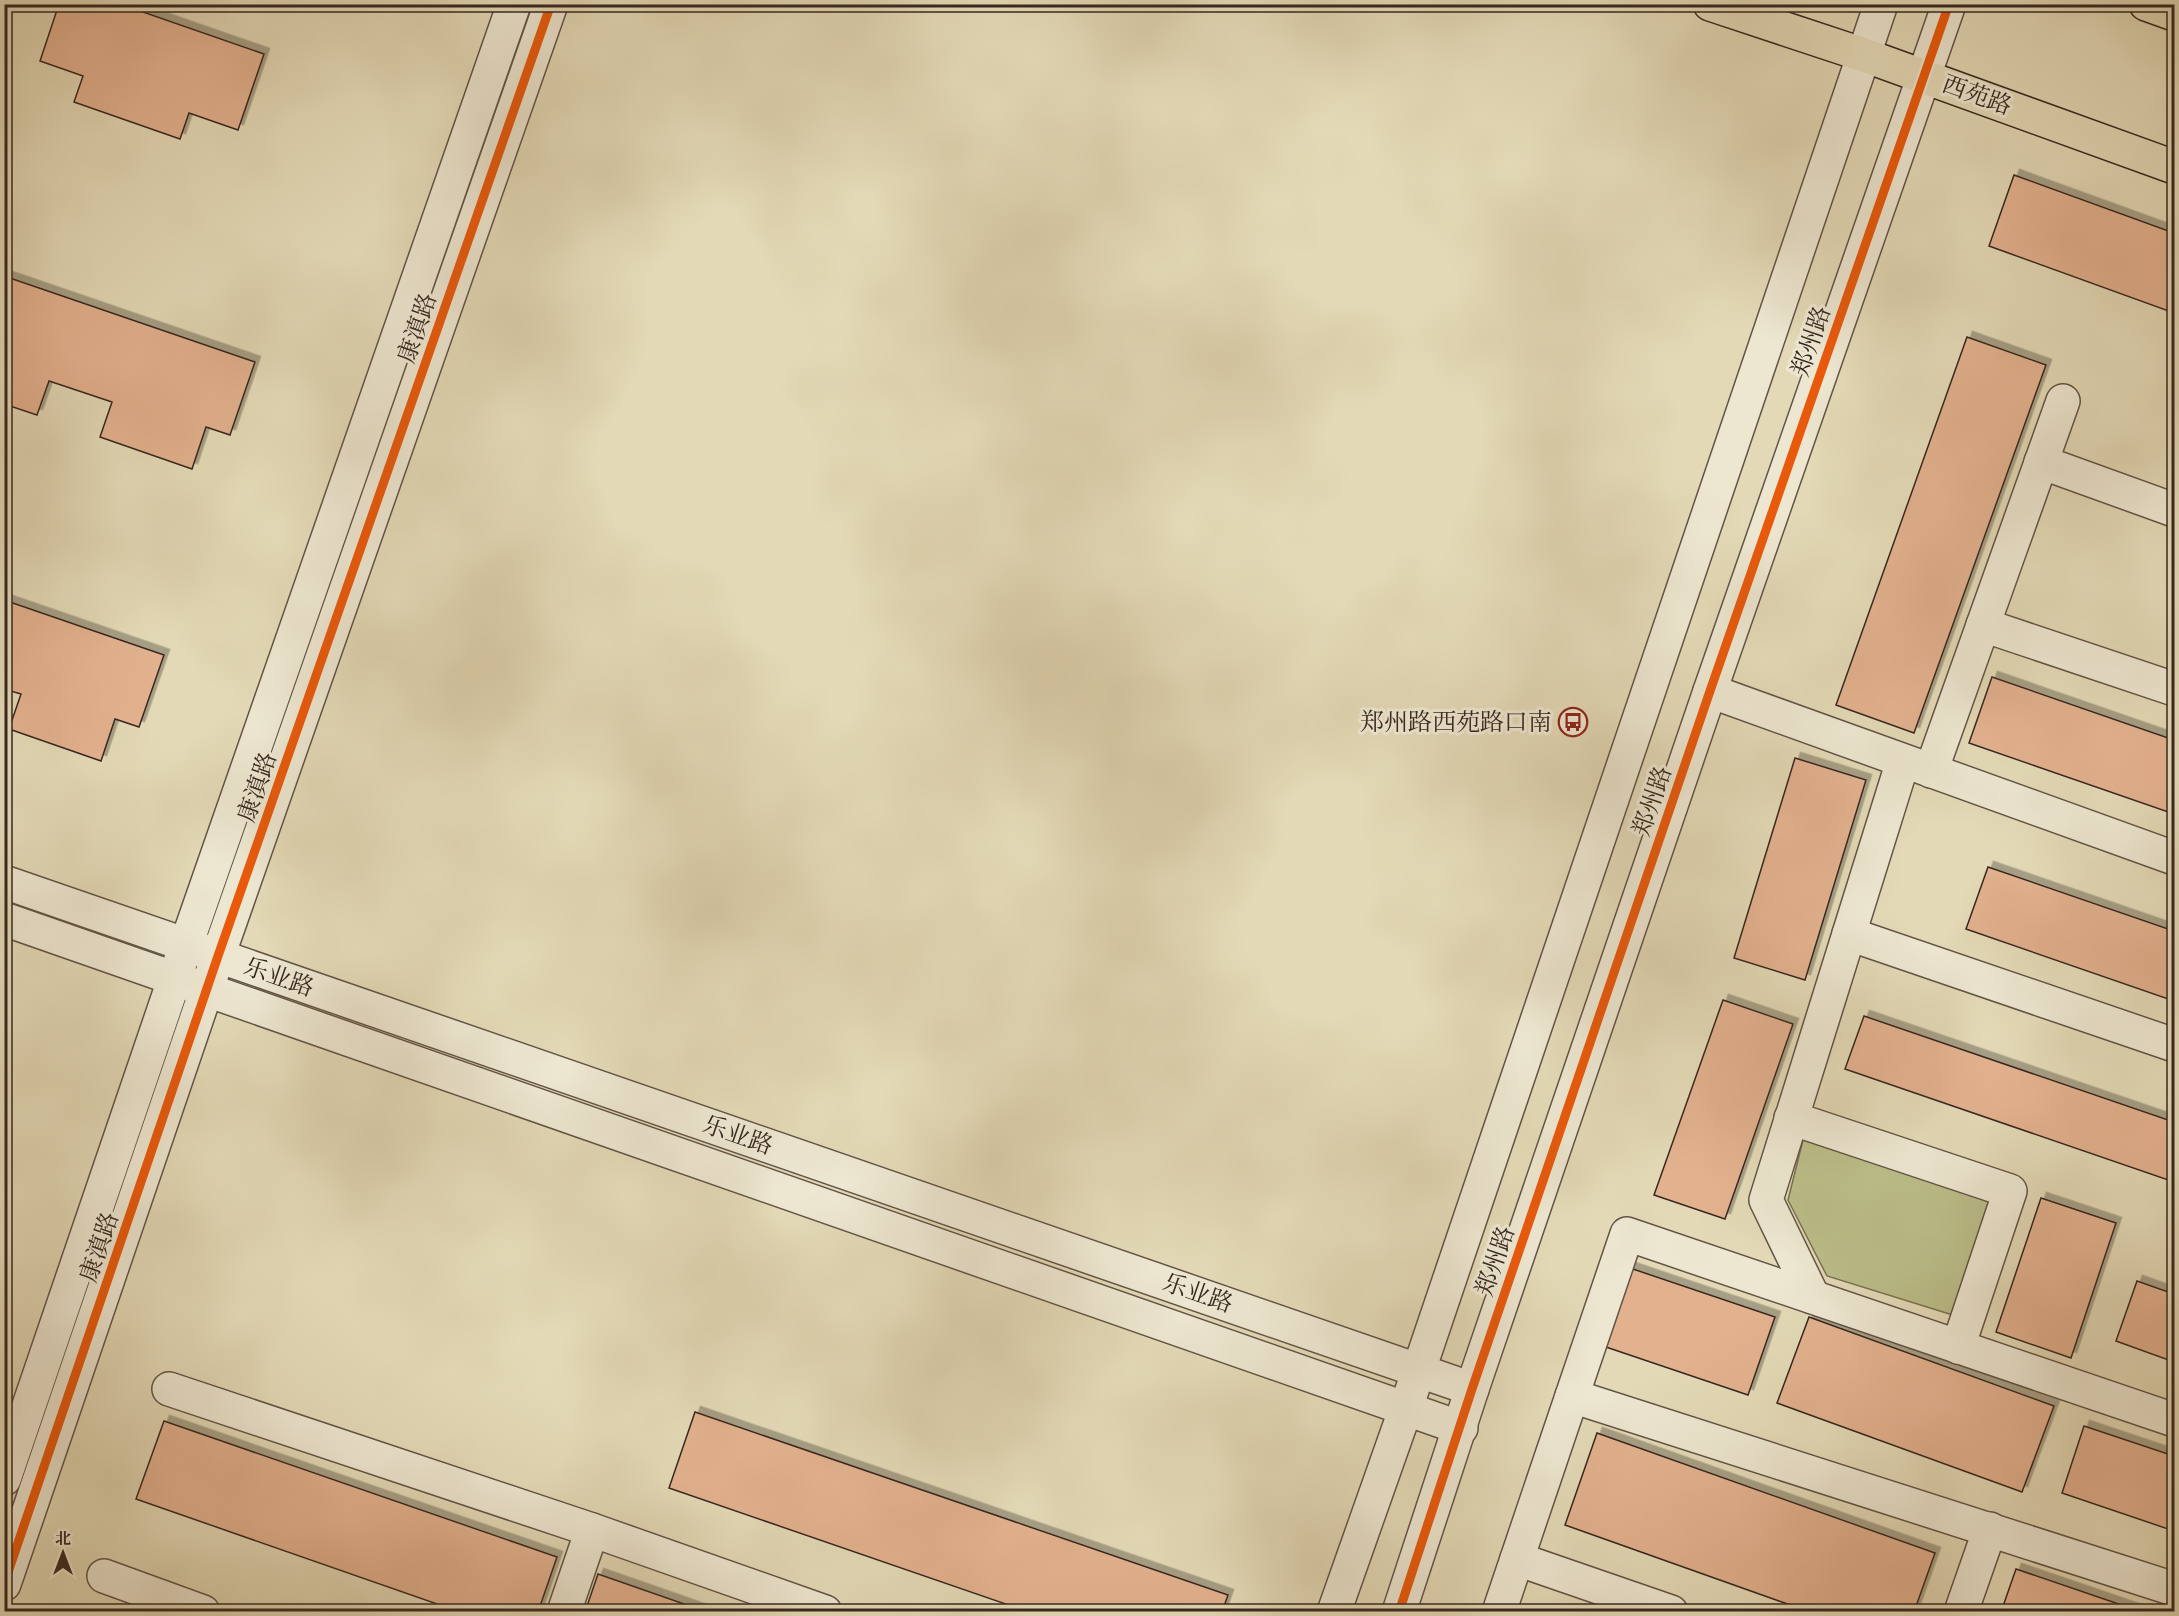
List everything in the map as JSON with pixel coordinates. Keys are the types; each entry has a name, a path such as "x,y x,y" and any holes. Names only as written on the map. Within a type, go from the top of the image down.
{"main road":[{"name":"西苑路","path":"1710,4 1924,76 2175,167"},
{"path":"2146,4 2175,14"}],"street":[{"name":"康滇路","path":"4,1479 186,945 514,4"},
{"name":"康滇路","path":"4,1584 218,956 551,4"},
{"name":"郑州路","path":"1334,1611 1406,1408 1881,4"},
{"name":"郑州路","path":"1399,1611 1472,1389 1710,691 1949,4"},
{"path":"1813,1298 1766,1200 1849,934 1917,766 1983,625 2063,401"},
{"path":"2041,462 2175,510"},
{"path":"1983,625 2175,689"},
{"path":"1710,691 2175,858"},
{"name":"乐业路","path":"4,882 1472,1389"},
{"name":"乐业路","path":"4,919 1461,1428"},
{"path":"1849,934 2175,1045"},
{"path":"1791,1118 2010,1191 1958,1347"},
{"path":"1499,1611 1627,1234 2175,1420"},
{"path":"169,1389 592,1530 825,1611"},
{"path":"1572,1396 2175,1588"},
{"path":"1961,1611 1990,1529"},
{"path":"564,1611 592,1530"},
{"path":"1517,1559 1671,1611"},
{"path":"104,1576 203,1611"}],"green space":[{"path":"1803,1140 1993,1200 1956,1316 1827,1276 1788,1200"}],"building":[{"path":"59,4 120,4 264,54 238,130 189,113 180,139 74,102 83,76 40,61"},
{"path":"2014,175 2174,233 2174,313 1989,246"},
{"path":"4,276 255,362 230,435 206,427 192,469 100,437 112,402 49,381 37,415 4,404"},
{"path":"1967,337 2046,365 1914,733 1836,705"},
{"path":"4,600 164,655 139,727 115,719 101,761 9,729 21,694 4,689"},
{"path":"1992,677 2174,740 2174,814 1969,743"},
{"path":"1795,758 1866,780 1805,980 1734,958"},
{"path":"1988,867 2174,931 2174,1001 1966,929"},
{"path":"1723,1000 1793,1024 1725,1219 1654,1195"},
{"path":"1864,1016 2174,1122 2174,1182 1845,1069"},
{"path":"2041,1198 2116,1223 2071,1358 1996,1332"},
{"path":"1627,1267 1775,1317 1748,1395 1600,1345"},
{"path":"2137,1281 2174,1294 2174,1362 2116,1341"},
{"path":"1809,1317 2054,1406 2022,1492 1777,1403"},
{"path":"695,1412 1228,1595 1222,1612 1029,1612 669,1488"},
{"path":"164,1421 557,1557 538,1612 460,1612 136,1499"},
{"path":"2084,1426 2174,1456 2174,1531 2062,1493"},
{"path":"1597,1433 1935,1553 1914,1612 1810,1612 1565,1525"},
{"path":"2016,1569 2142,1612 2001,1612"},
{"path":"598,1574 707,1612 585,1612"}],"cycle path":[{"path":"4,1584 218,956 551,4"},
{"path":"1399,1612 1472,1389 1710,691 1949,4"}],"place":[{"name":"郑州路西苑路口南","path":"1573,722"}]}
